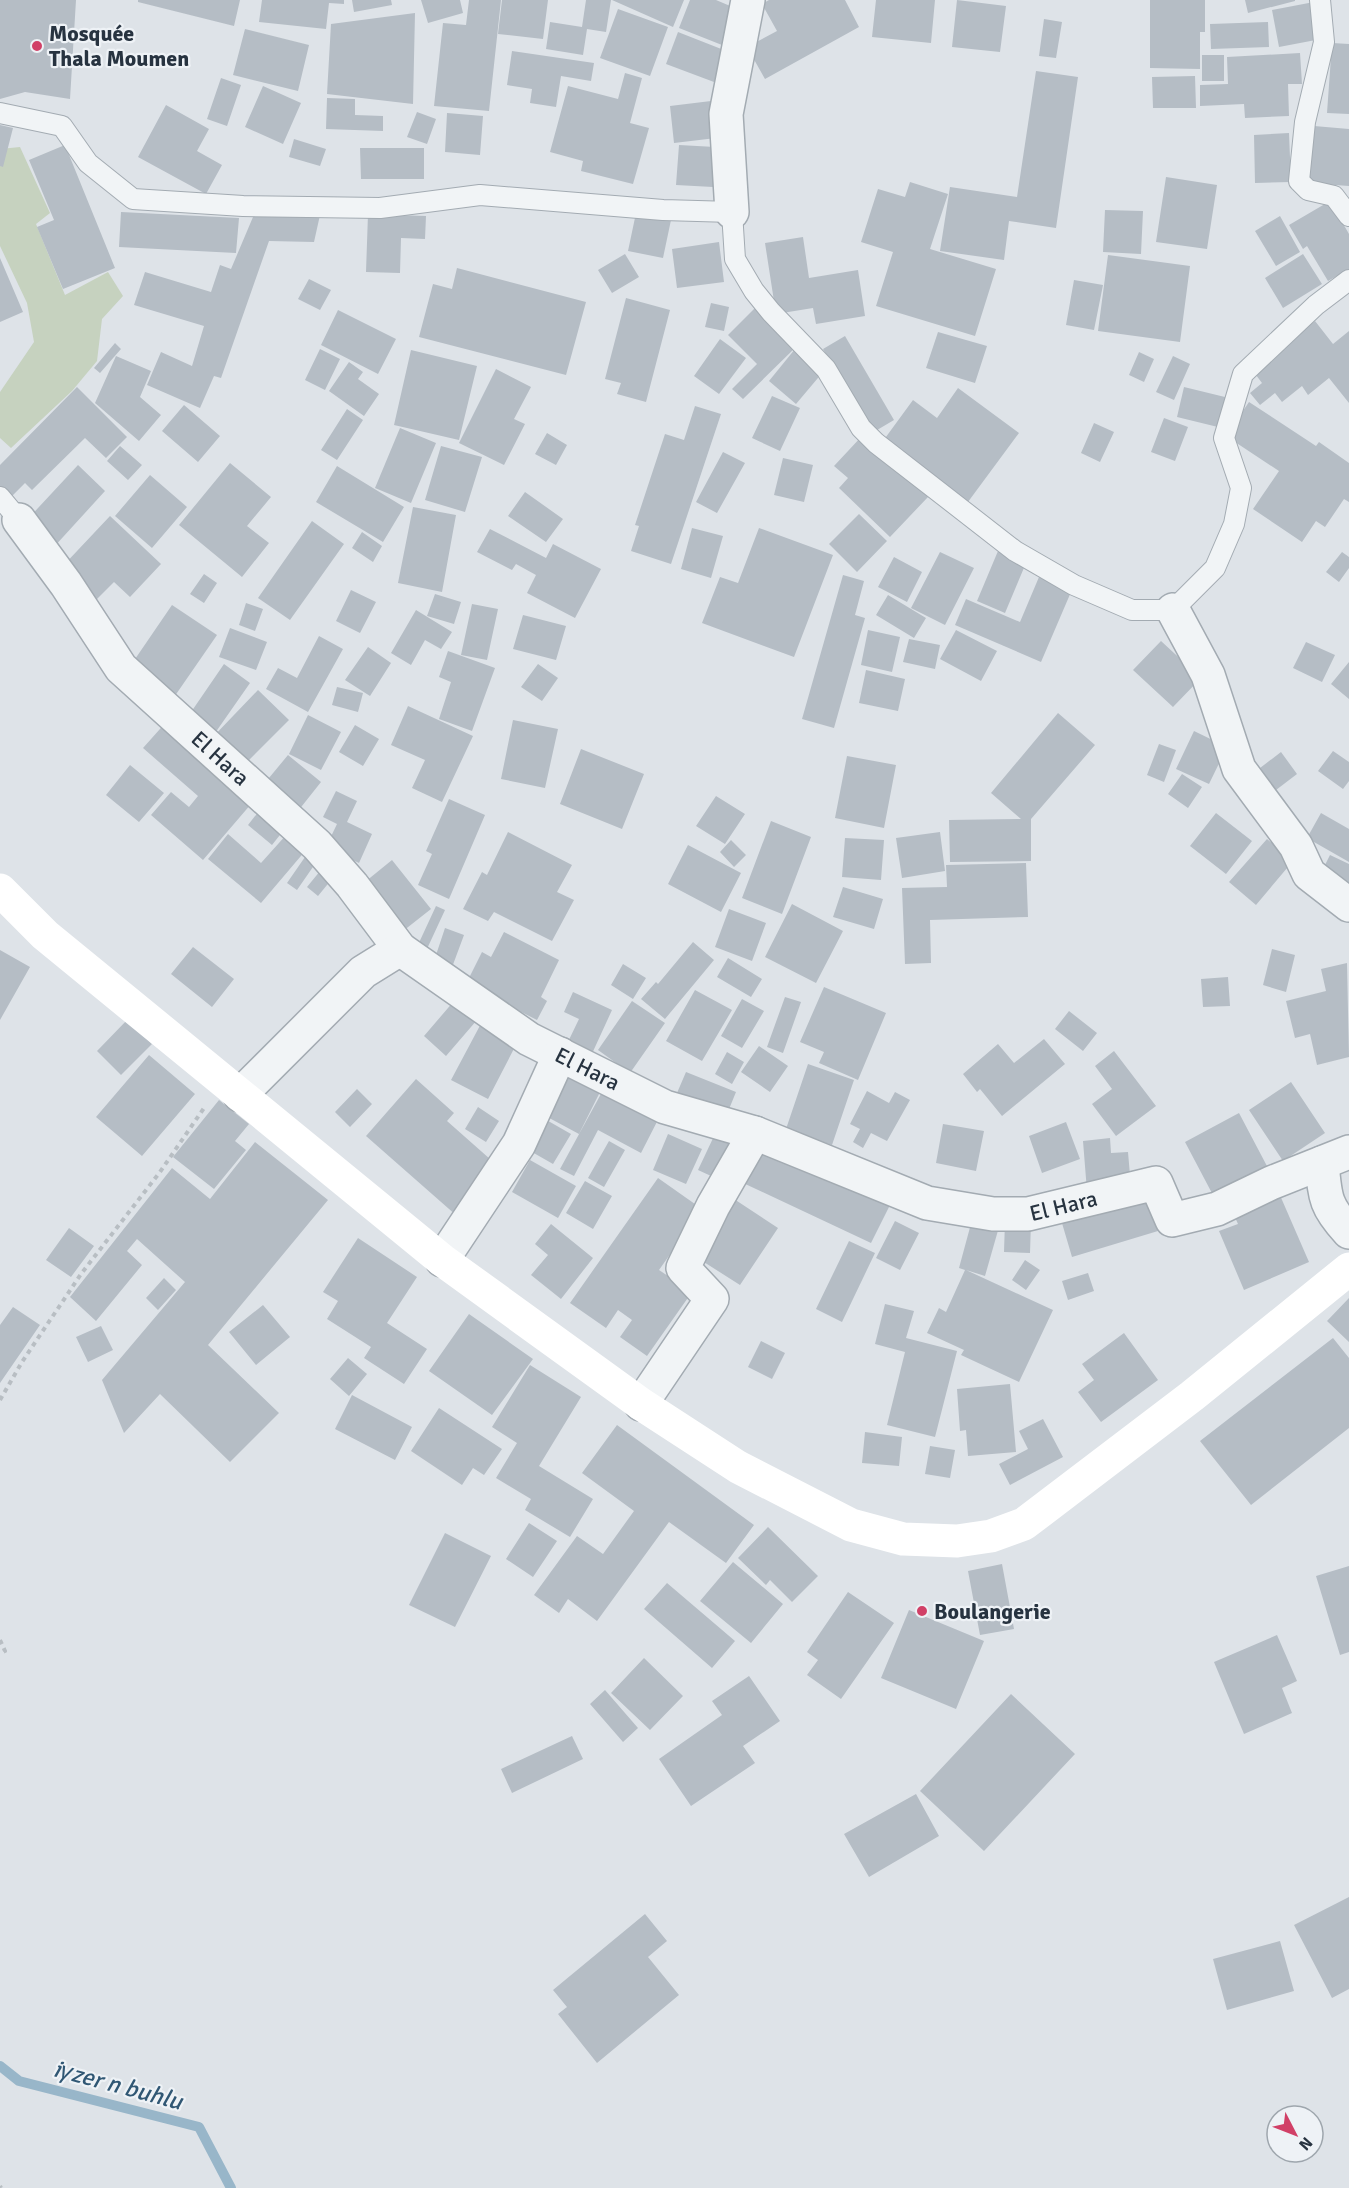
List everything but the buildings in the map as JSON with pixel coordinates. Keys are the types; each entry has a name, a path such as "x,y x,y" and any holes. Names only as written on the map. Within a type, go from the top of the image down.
{"main road":[{"path":"0,890 45,935 442,1260 641,1404 738,1467 851,1525 903,1539 957,1541 991,1536 1024,1524 1192,1396 1349,1269"}],"street":[{"path":"732,212 726,114 748,0"},
{"name":"El Hara","path":"9,508 66,584 121,668 317,845 352,885 400,948 530,1039 664,1107 754,1133 927,1203 993,1214 1028,1214 1156,1183 1172,1220 1218,1209 1271,1183 1336,1158"},
{"path":"1173,610 1208,675 1239,769 1296,846 1309,874 1349,906"},
{"path":"231,1088 363,972 400,948"},
{"path":"442,1260 519,1144 560,1054"},
{"path":"641,1404 712,1299 683,1268 713,1206 754,1133"},
{"path":"1336,1158 1325,1196 1333,1215 1349,1232"}],"lane":[{"path":"1320,0 1324,42 1305,123 1299,181 1308,190 1334,196 1349,216"},
{"path":"0,113 62,126 88,163 133,199 243,206 380,208 480,195 663,210 732,212 735,259 754,291 826,369 861,428 876,443 1015,551 1074,585 1132,610 1173,610 1215,568 1234,524 1241,488 1224,438 1243,374 1316,305 1349,280"}],"path":[{"path":"0,1400 22,1362 81,1274 160,1172 231,1088"},
{"path":"0,1640 4,1651 0,1653"}],"green space":[{"path":"20,147 50,213 36,224 65,295 108,272 123,296 102,319 97,361 72,391 11,448 0,438 0,392 34,342 27,303 0,246 0,149"}],"waterway":[{"name":"iγzer n buhlu","path":"0,2066 19,2081 199,2127 231,2188"}],"place":[{"name":"Mosquée Thala Moumen","path":"37,46"},
{"name":"Boulangerie","path":"922,1611"}]}
